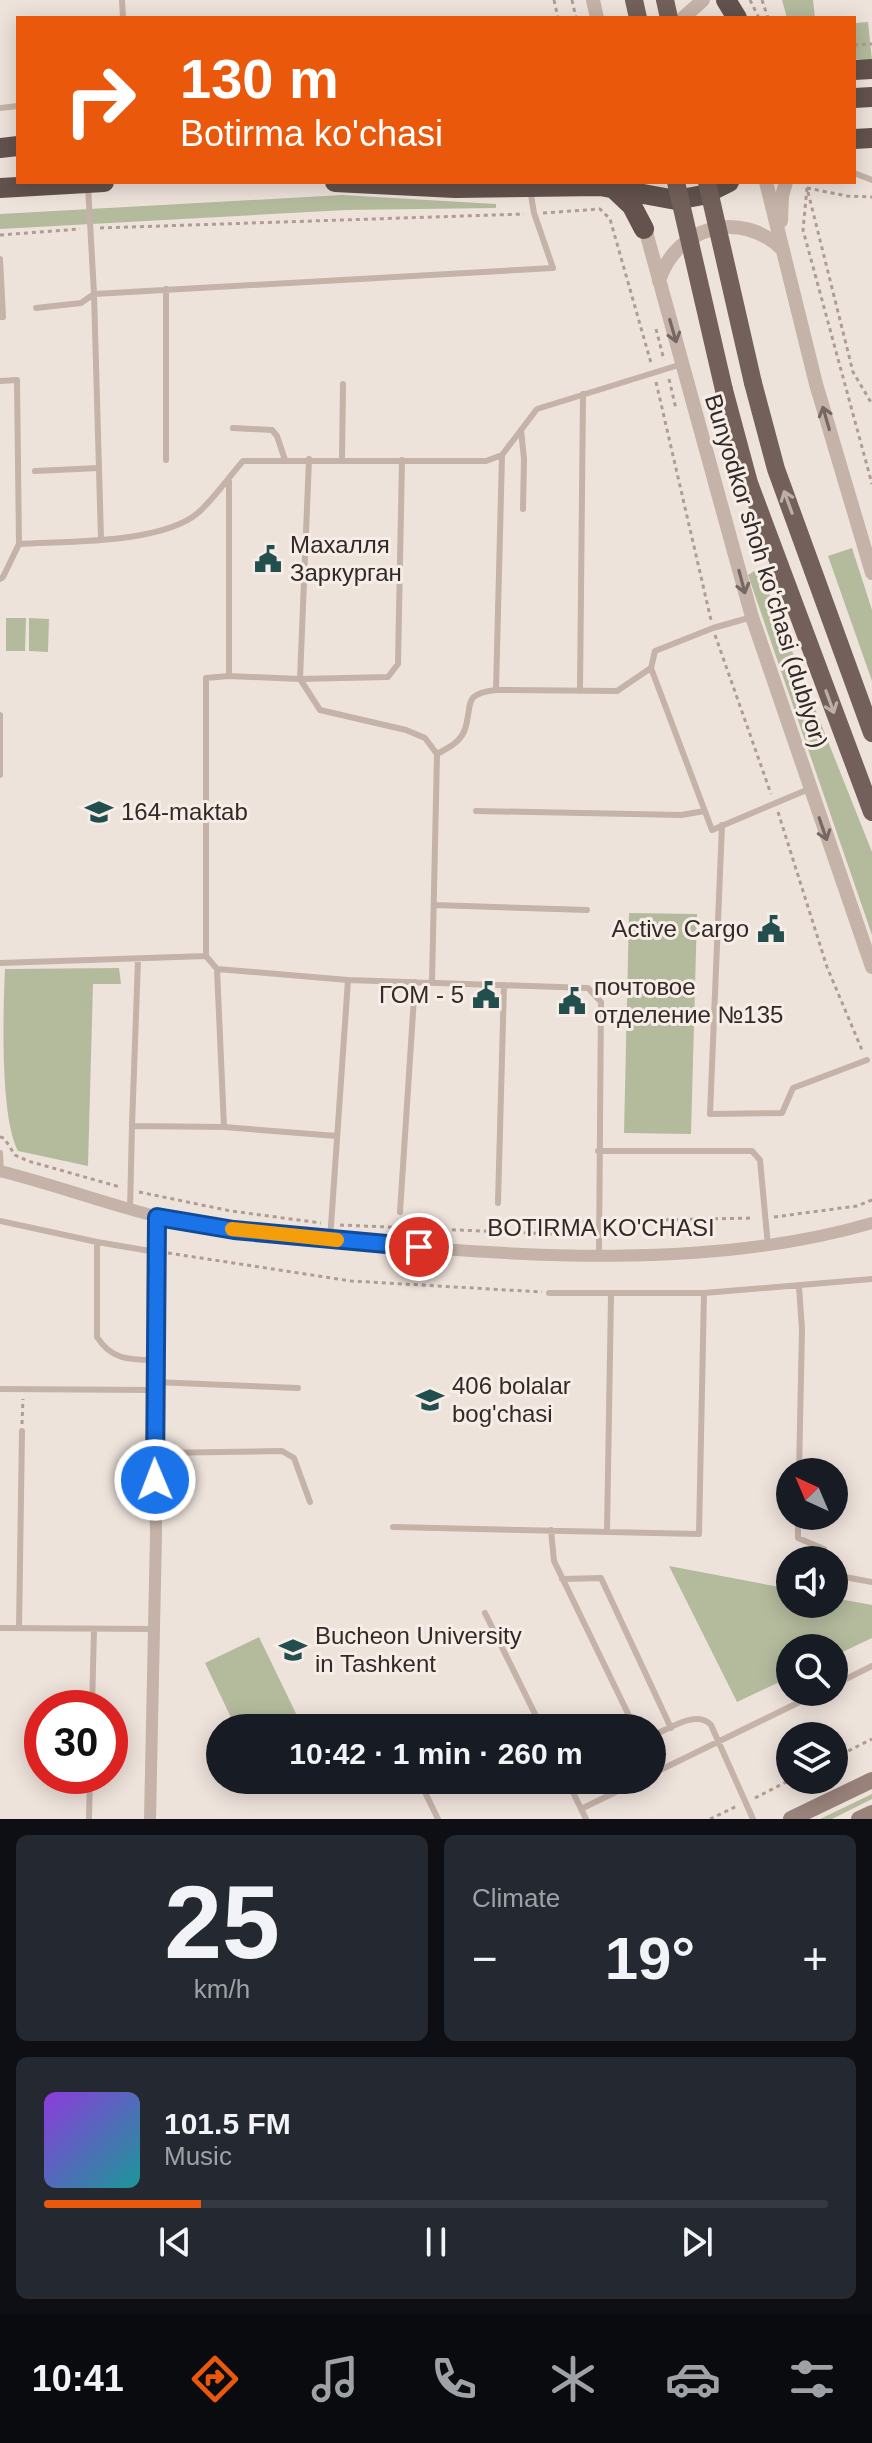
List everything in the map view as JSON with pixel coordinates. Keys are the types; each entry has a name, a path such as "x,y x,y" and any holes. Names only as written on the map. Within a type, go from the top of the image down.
{"highway":[{"path":"0,188 70,184"},
{"path":"375,184 455,188 530,185 628,188 676,200 703,195 725,184"},
{"path":"628,188 632,206 644,229"}],"main road":[{"path":"676,184 749,483 872,812"},
{"path":"707,184 776,469 872,733"},
{"path":"791,1819 872,1780"},
{"path":"859,1819 872,1813"}],"street":[{"path":"685,16 703,0"},
{"path":"767,184 816,384 872,573"},
{"path":"783,249 782,205 786,184"},
{"path":"659,282 666,262 679,247 711,228 731,226 751,230 783,249"},
{"name":"Bunyodkor shoh koʻchasi (dublyor)","path":"644,229 752,617 872,967"},
{"name":"BOTIRMA KO'CHASI","path":"0,1171 57,1185 130,1210 209,1227 464,1250 680,1253 768,1247 872,1223"},
{"path":"150,1819 157,1217"}],"lane":[{"path":"88,184 101,539"},
{"path":"36,308 81,303 94,294 553,268 534,213 530,185"},
{"path":"0,259 3,317 0,317"},
{"path":"166,289 166,460"},
{"path":"19,544 166,531 197,513 243,461 486,461 502,455 537,409 682,364"},
{"path":"0,381 17,380 19,544 0,579"},
{"path":"342,459 343,384"},
{"path":"580,691 583,394"},
{"path":"233,428 272,430 285,460"},
{"path":"521,430 523,509"},
{"path":"496,690 502,455"},
{"path":"309,459 300,679 320,710 406,730 425,738 437,754 432,982"},
{"path":"224,1127 217,969 206,956 206,678 388,677 394,673 398,664 402,460"},
{"path":"35,471 99,468"},
{"path":"229,478 229,676"},
{"path":"752,617 713,628 655,651 651,668 712,830 809,789"},
{"path":"437,754 453,746 465,731 470,700 478,692 617,691 651,668"},
{"path":"0,715 0,775"},
{"path":"476,811 681,815 705,811"},
{"path":"722,825 710,1114 782,1113 793,1088 867,1060"},
{"path":"434,905 587,910"},
{"path":"0,963 206,956"},
{"path":"130,1210 138,960"},
{"path":"217,969 348,980 588,988 601,1002 599,1254"},
{"path":"330,1240 348,980"},
{"path":"400,1212 415,982"},
{"path":"498,1203 504,985"},
{"path":"132,1126 224,1127 337,1136"},
{"path":"598,1151 752,1151 760,1160 768,1247"},
{"path":"0,1153 0,1171"},
{"path":"0,1221 156,1252"},
{"path":"97,1242 97,1337 114,1356 154,1360"},
{"path":"549,1293 704,1293 872,1279"},
{"path":"799,1287 802,1329 799,1458"},
{"path":"393,1527 699,1534 704,1293"},
{"path":"607,1532 611,1295"},
{"path":"0,1389 154,1386 298,1388"},
{"path":"19,1628 22,1431"},
{"path":"154,1453 282,1451 294,1458 310,1502"},
{"path":"551,1530 554,1561 628,1714"},
{"path":"798,1530 798,1538 817,1546"},
{"path":"562,1579 601,1578 671,1728"},
{"path":"848,1578 872,1582"},
{"path":"485,1613 535,1714"},
{"path":"0,1628 154,1629"},
{"path":"92,1690 94,1629"},
{"path":"848,1678 872,1666"},
{"path":"666,1767 792,1706"},
{"path":"666,1730 701,1717 711,1725 753,1819"},
{"path":"89,1819 90,1794"},
{"path":"426,1794 438,1819"},
{"path":"574,1794 586,1819"},
{"path":"581,1809 612,1794"}],"path":[{"path":"807,188 847,196 872,197"},
{"path":"807,188 853,372 872,404"},
{"path":"807,188 803,230 872,484"},
{"path":"0,235 91,228 600,209 610,219 654,372 713,628 775,803 827,967 867,1060"},
{"path":"656,329 676,409"},
{"path":"0,1137 4,1138 15,1155 28,1161 131,1190 231,1211 331,1225 576,1235 576,1222 765,1218 857,1206 872,1200"},
{"path":"156,1252 351,1281 549,1293"},
{"path":"22,1431 23,1390"},
{"path":"848,1751 872,1739"}],"green space":[{"path":"782,0 813,0 815,16 786,16"},
{"path":"868,22 872,60 856,59 856,23"},
{"path":"342,195 496,204 496,208 346,210 0,229 0,214"},
{"path":"852,548 872,610 872,681 828,556"},
{"path":"756,570 763,588 767,588 872,852 872,935 748,575"},
{"path":"6,618 26,618 25,651 6,651"},
{"path":"29,618 49,619 48,652 29,651"},
{"path":"629,913 697,914 691,1134 624,1133"},
{"path":"119,968 121,984 93,984 88,1166 18,1151 12,1135 5,1090 5,969"},
{"path":"669,1566 776,1586 776,1618 848,1618 848,1601 872,1605 872,1638 848,1649 848,1634 776,1634 776,1684 737,1702"},
{"path":"259,1637 296,1714 229,1714 205,1663"},
{"path":"872,1794 872,1799 832,1819 820,1819"}],"slow traffic":[{"path":"232,1229 337,1240"}],"place":[{"name":"Махалля Заркурган","path":"268,559"},
{"name":"164-maktab","path":"99,812"},
{"name":"Active Cargo","path":"771,929"},
{"name":"ГОМ - 5","path":"486,995"},
{"name":"почтовое отделение №135","path":"572,1001"},
{"name":"406 bolalar bog'chasi","path":"430,1400"},
{"name":"Bucheon University in Tashkent","path":"293,1650"}],"route":[{"path":"155,1480 157,1217 234,1230 419,1247"}]}
